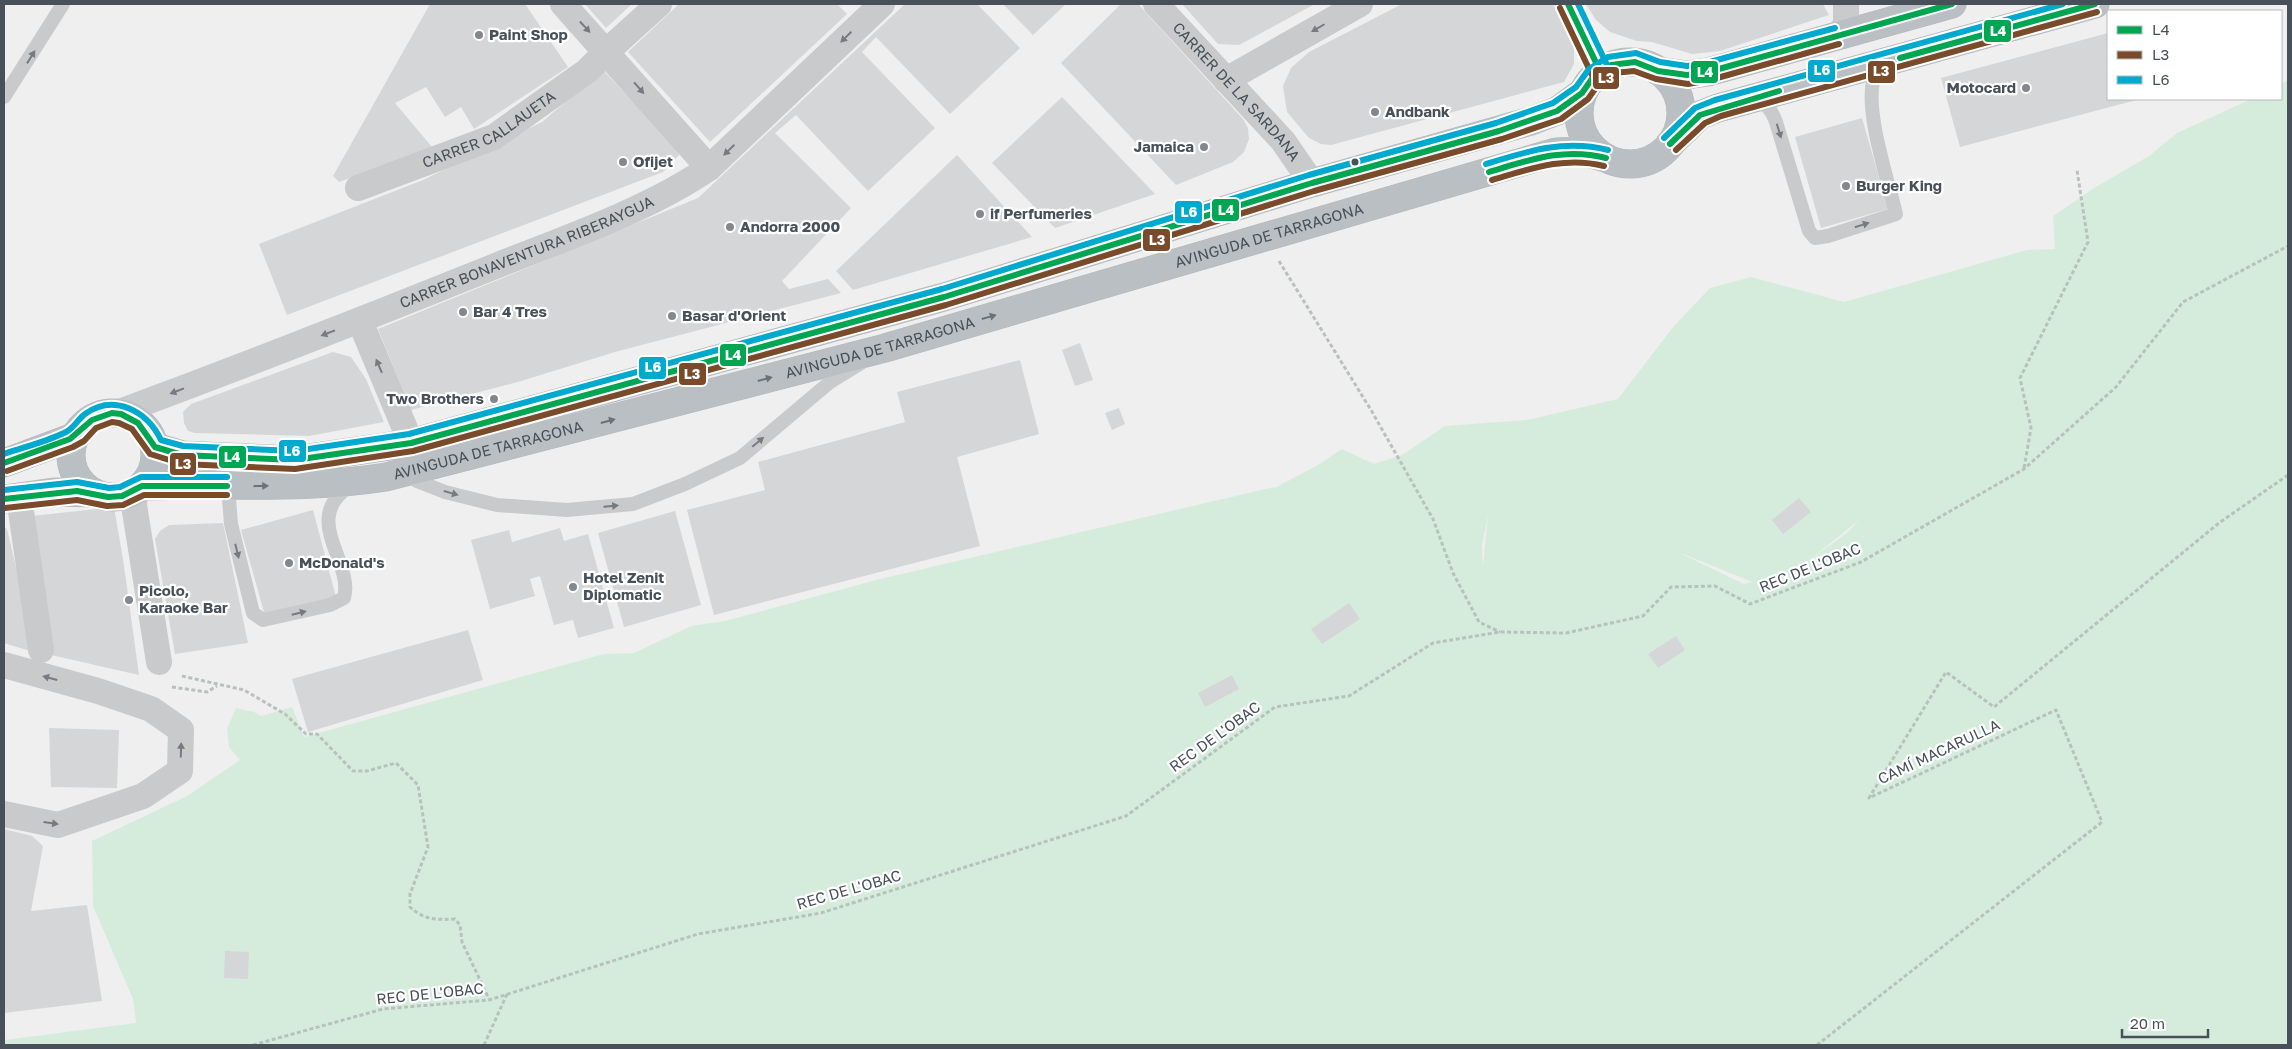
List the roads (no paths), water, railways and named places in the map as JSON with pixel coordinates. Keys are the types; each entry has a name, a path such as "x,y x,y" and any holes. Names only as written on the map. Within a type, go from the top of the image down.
{"highway":[{"path":"1952,4 1708,72 1687,75 1658,70 1635,62 1611,65 1600,71 1589,81 1582,93 1578,118 1581,130 1595,151 1606,158 1620,163 1635,164 1651,160 1700,115 2094,4"},
{"path":"1658,70 1673,85 1680,105 1679,125 1670,144"},
{"name":"AVINGUDA DE TARRAGONA","path":"155,447 182,455 295,460 411,443 944,297 1312,183 1530,120 1557,110 1582,93"},
{"name":"AVINGUDA DE TARRAGONA","path":"138,489 284,486 357,481 407,472 885,348 1556,152 1580,151 1606,158"},
{"path":"12,498 77,491 108,497 122,496 138,489 153,468 155,447 150,435 142,424 130,417 117,413 99,416 90,420 76,436 72,449 72,462 76,474 84,485 95,493"},
{"path":"4,463 76,436"}],"street":[{"path":"563,4 612,47 709,168"},
{"name":"CARRER CALLAUETA","path":"358,188 494,137 587,71 659,4"},
{"name":"CARRER DE LA SARDANA","path":"1156,4 1283,140 1312,183"},
{"path":"1226,80 1360,4"},
{"path":"1568,4 1600,71"},
{"path":"1837,36 1846,25 1846,4"},
{"name":"CARRER BONAVENTURA RIBERAYGUA","path":"117,413 360,321 682,187 709,168 871,7"},
{"path":"360,321 411,443"},
{"path":"138,489 134,505 158,662"},
{"path":"12,498 41,650"},
{"path":"4,665 98,691 151,709 181,730 180,771 143,796 58,825 4,814"}],"lane":[{"path":"4,97 63,4"},
{"path":"1748,100 1760,102 1771,110 1809,231 1815,238 1828,236 1896,214 1878,143 1871,96 1874,78 1881,63"},
{"path":"407,472 418,481 441,490 497,505 566,510 633,504 685,484 740,458 830,382 885,348"},
{"path":"228,486 231,524 253,613 263,620 330,605 344,598 347,588 332,542 329,519 331,505 338,493 357,481"}],"place":[{"name":"Paint Shop","path":"479,35"},
{"name":"Motocard","path":"2026,88"},
{"name":"Andbank","path":"1375,112"},
{"name":"Jamaica","path":"1204,147"},
{"name":"Ofijet","path":"623,162"},
{"name":"Burger King","path":"1846,186"},
{"name":"if Perfumeries","path":"980,214"},
{"name":"Andorra 2000","path":"730,227"},
{"name":"Bar 4 Tres","path":"463,312"},
{"name":"Basar d'Orient","path":"672,316"},
{"name":"Two Brothers","path":"494,399"},
{"name":"McDonald's","path":"289,563"},
{"name":"Hotel Zenit Diplomatic","path":"573,587"},
{"name":"Picolo, Karaoke Bar","path":"129,600"}]}
